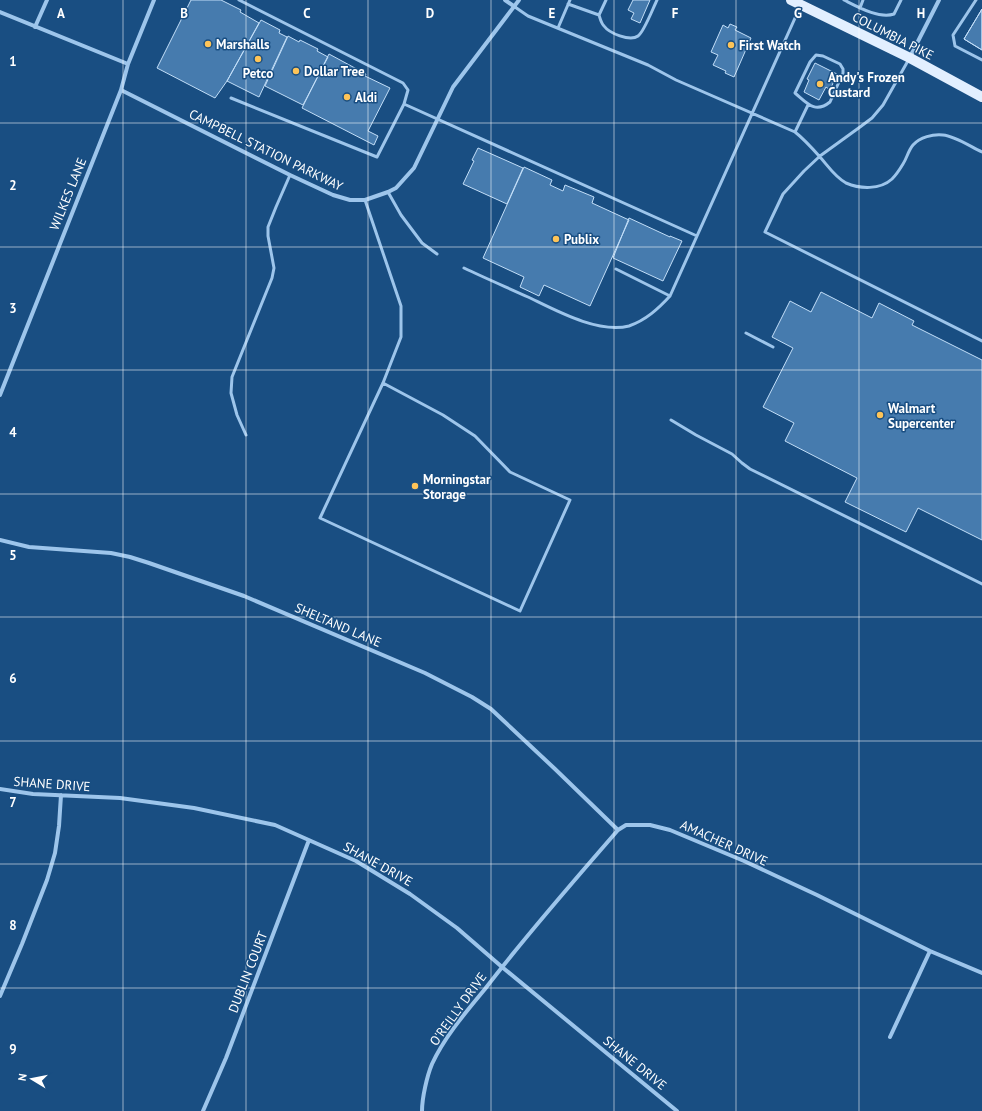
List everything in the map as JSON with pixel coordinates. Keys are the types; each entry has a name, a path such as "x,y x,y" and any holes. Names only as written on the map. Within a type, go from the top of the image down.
{"main road":[{"name":"COLUMBIA PIKE","path":"791,0 910,58 982,97"}],"street":[{"path":"35,27 47,0"},
{"name":"WILKES LANE","path":"0,395 121,90 128,64 154,0"},
{"path":"505,0 515,7"},
{"name":"CAMPBELL STATION PARKWAY","path":"121,90 333,195 350,200 365,200 396,188 414,168 453,87 519,0"},
{"path":"910,58 939,0"},
{"path":"0,12 128,64"},
{"name":"SHELTAND LANE","path":"0,540 29,547 111,553 130,557 244,596 431,676 472,697 491,709 618,830"},
{"name":"SHANE DRIVE","path":"0,789 33,794 120,798 194,808 275,825 356,861 410,894 458,928 502,967 677,1111"},
{"path":"0,996 47,880 55,853 59,826 61,795"},
{"name":"AMACHER DRIVE","path":"618,830 626,825 650,825 670,830 744,861 930,951 982,973"},
{"path":"502,967 618,830"},
{"name":"DUBLIN COURT","path":"203,1111 226,1058 309,840"},
{"path":"890,1037 930,951"},
{"name":"O'REILLY DRIVE","path":"422,1111 422,1100 432,1065 442,1044 502,967"}],"lane":[{"path":"231,98 377,157 404,104 408,90 403,83 239,0"},
{"path":"558,28 570,0"},
{"path":"606,0 599,15 604,27 622,37 632,38 638,36 646,25 657,0"},
{"path":"844,0 882,16 890,16 894,14 901,0"},
{"path":"860,8 864,0"},
{"path":"968,0 975,1 953,35 955,46 982,60"},
{"path":"568,4 599,15"},
{"path":"464,268 576,320 614,327 627,326 650,316 670,296 801,5"},
{"path":"515,7 528,16 648,65 676,80 795,132 806,140 837,176 853,186 863,188 878,186 892,179 903,164 913,145 922,138 929,136 945,135 953,137 982,152"},
{"path":"820,55 840,64 843,69 843,73 830,102 827,105 815,108 808,105 795,93 813,58 820,55"},
{"path":"910,58 883,105 872,118 820,156 783,194 765,232 982,341"},
{"path":"404,104 697,236"},
{"path":"795,132 808,105"},
{"path":"246,435 237,416 231,393 232,377 272,278 274,268 268,236 268,227 290,175"},
{"path":"388,192 401,215 422,243 438,254"},
{"path":"365,200 401,306 401,337 382,383 320,518 520,611 570,500 510,472 475,436 443,415 382,383"},
{"path":"616,269 670,296"},
{"path":"746,333 772,347"},
{"path":"671,420 732,454 750,469 982,583"}],"building":[{"name":"Marshalls","path":"191,0 221,0 241,10 240,12 259,23 227,81 215,98 157,68"},
{"path":"633,0 650,0 640,23 631,19 634,13 628,10"},
{"path":"982,9 982,50 964,39"},
{"path":"982,9 982,50 964,39"},
{"name":"Petco","path":"261,20 280,30 279,33 287,37 259,97 227,81"},
{"name":"First Watch","path":"730,24 737,27 735,30 751,38 734,77 725,73 726,71 713,65 718,55 711,52 723,25 728,28"},
{"name":"Dollar Tree","path":"288,36 318,49 317,51 328,57 303,105 265,86"},
{"name":"Aldi","path":"329,54 366,74 365,76 390,88 368,131 378,136 374,145 302,108"},
{"name":"Andy's Frozen Custard","path":"815,63 837,74 830,90 826,87 819,100 804,92 809,80 807,79"},
{"path":"478,148 523,168 507,204 463,184 474,161 472,160"},
{"name":"Publix","path":"524,167 552,180 550,185 563,191 565,185 594,197 592,203 629,220 590,306 544,285 539,296 520,287 524,277 483,258"},
{"path":"629,218 682,241 663,281 613,258"},
{"name":"Walmart Supercenter","path":"821,292 872,318 879,303 914,321 912,325 982,360 982,540 918,508 906,532 845,502 857,478 785,441 794,423 763,407 793,348 772,337 790,301 811,312"}],"place":[{"name":"Marshalls","path":"208,44"},
{"name":"First Watch","path":"731,45"},
{"name":"Petco","path":"258,59"},
{"name":"Dollar Tree","path":"296,71"},
{"name":"Andy's Frozen Custard","path":"820,84"},
{"name":"Aldi","path":"347,97"},
{"name":"Publix","path":"556,239"},
{"name":"Walmart Supercenter","path":"880,415"},
{"name":"Morningstar Storage","path":"415,486"}]}
